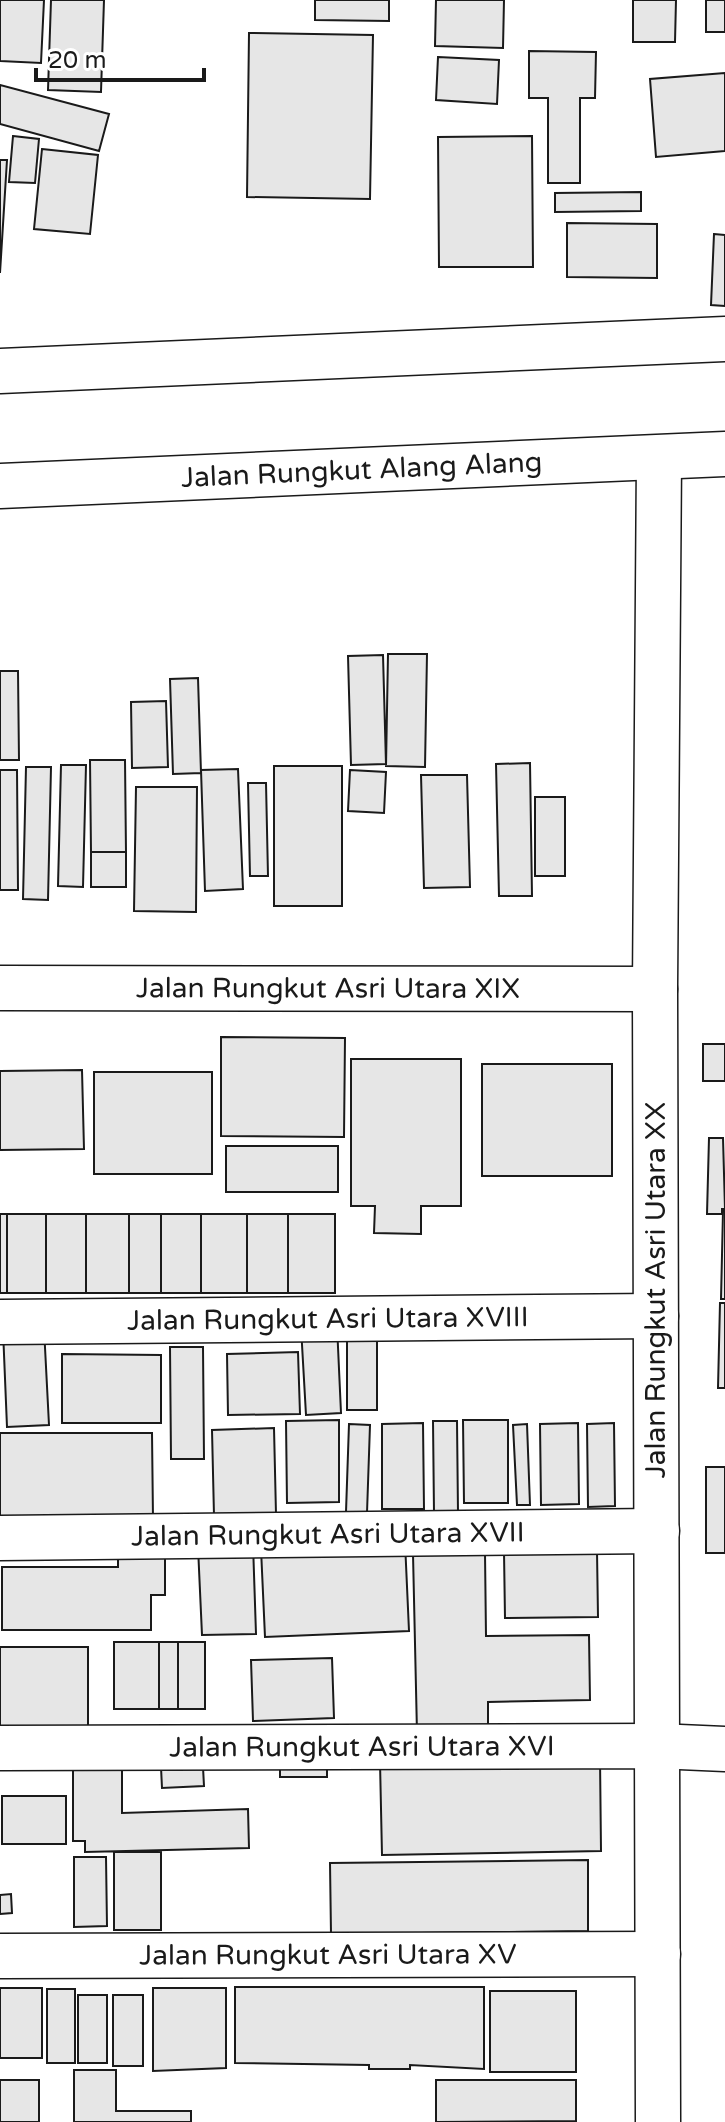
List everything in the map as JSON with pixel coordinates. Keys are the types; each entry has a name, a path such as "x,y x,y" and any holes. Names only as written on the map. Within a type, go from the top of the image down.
{"street":[{"path":"0,371 725,339"},
{"name":"Jalan Rungkut Alang Alang","path":"0,486 725,454"},
{"name":"Jalan Rungkut Asri Utara XX","path":"658,2122 655,989 659,458"},
{"name":"Jalan Rungkut Asri Utara XIX","path":"0,988 655,989"},
{"name":"Jalan Rungkut Asri Utara XVIII","path":"0,1322 656,1316"},
{"name":"Jalan Rungkut Asri Utara XVII","path":"0,1538 657,1531"},
{"name":"Jalan Rungkut Asri Utara XVI","path":"0,1748 657,1746 725,1749"},
{"name":"Jalan Rungkut Asri Utara XV","path":"0,1956 658,1954"}],"building":[{"path":"0,0 44,0 41,63 0,61"},
{"path":"51,0 104,0 101,92 48,90"},
{"path":"315,0 389,0 389,21 315,20"},
{"path":"436,0 504,0 503,48 435,46"},
{"path":"633,0 676,0 675,42 633,42"},
{"path":"706,0 725,0 725,32 706,32"},
{"path":"249,33 373,35 370,199 247,197"},
{"path":"529,51 596,52 595,98 580,98 580,183 548,183 548,98 529,98"},
{"path":"438,57 499,60 497,104 436,100"},
{"path":"725,73 725,151 656,157 650,79"},
{"path":"0,85 109,114 99,151 0,124"},
{"path":"13,136 39,139 35,183 9,182"},
{"path":"532,136 533,267 439,267 438,137"},
{"path":"42,149 98,155 90,234 34,229"},
{"path":"0,160 7,160 0,273"},
{"path":"641,192 641,211 555,212 555,193"},
{"path":"567,223 657,224 657,278 567,277"},
{"path":"714,234 725,235 725,306 711,305"},
{"path":"388,654 427,654 425,767 386,766"},
{"path":"383,655 386,764 351,765 348,656"},
{"path":"0,671 18,671 19,760 0,760"},
{"path":"198,678 201,773 173,774 170,679"},
{"path":"166,701 168,767 132,768 131,702"},
{"path":"90,760 125,760 126,852 91,852"},
{"path":"530,763 532,896 499,896 496,764"},
{"path":"61,765 86,765 83,887 58,886"},
{"path":"274,766 342,766 342,906 274,906"},
{"path":"26,767 51,767 48,900 23,899"},
{"path":"238,769 243,889 205,891 201,770"},
{"path":"0,770 17,770 18,890 0,890"},
{"path":"350,770 386,772 384,813 348,811"},
{"path":"421,775 467,775 470,887 424,888"},
{"path":"248,783 266,783 268,876 250,876"},
{"path":"136,787 197,787 196,912 134,911"},
{"path":"535,797 565,797 565,876 535,876"},
{"path":"91,852 126,852 126,887 91,887"},
{"path":"221,1037 345,1038 344,1137 221,1136"},
{"path":"703,1044 725,1044 725,1081 703,1081"},
{"path":"351,1059 461,1059 461,1206 421,1206 421,1234 374,1233 375,1206 351,1206"},
{"path":"482,1064 612,1064 612,1176 482,1176"},
{"path":"82,1070 84,1149 0,1150 0,1071"},
{"path":"94,1072 212,1072 212,1174 94,1174"},
{"path":"709,1138 723,1138 725,1209 722,1209 722,1214 707,1214"},
{"path":"226,1146 338,1146 338,1192 226,1192"},
{"path":"723,1211 725,1299 721,1299"},
{"path":"0,1214 7,1214 7,1293 0,1293"},
{"path":"7,1214 46,1214 46,1293 7,1293"},
{"path":"46,1214 86,1214 86,1293 46,1293"},
{"path":"86,1214 129,1214 129,1293 86,1293"},
{"path":"129,1214 161,1214 161,1293 129,1293"},
{"path":"161,1214 201,1214 201,1293 161,1293"},
{"path":"201,1214 247,1214 247,1293 201,1293"},
{"path":"247,1214 288,1214 288,1293 247,1293"},
{"path":"288,1214 335,1214 335,1293 288,1293"},
{"path":"720,1303 725,1303 725,1388 718,1388"},
{"path":"347,1319 377,1319 377,1410 347,1410"},
{"path":"337,1325 341,1413 306,1415 301,1327"},
{"path":"44,1328 49,1425 7,1427 3,1330"},
{"path":"170,1347 203,1347 204,1459 171,1459"},
{"path":"298,1352 300,1414 228,1415 227,1354"},
{"path":"62,1354 161,1355 161,1423 62,1423"},
{"path":"339,1420 339,1502 287,1503 286,1421"},
{"path":"463,1420 508,1420 508,1503 464,1503"},
{"path":"433,1421 457,1421 458,1513 434,1513"},
{"path":"423,1423 424,1509 382,1509 382,1424"},
{"path":"578,1423 579,1504 541,1505 540,1424"},
{"path":"614,1423 615,1506 588,1507 587,1424"},
{"path":"349,1424 370,1425 367,1513 346,1512"},
{"path":"527,1424 530,1505 517,1505 513,1425"},
{"path":"274,1428 276,1514 214,1516 212,1430"},
{"path":"0,1433 152,1433 153,1519 0,1520"},
{"path":"706,1467 725,1467 725,1553 706,1553"},
{"path":"118,1541 165,1541 165,1595 151,1595 151,1630 2,1630 2,1567 118,1567"},
{"path":"405,1542 409,1631 265,1637 261,1549"},
{"path":"253,1544 256,1634 202,1635 198,1547"},
{"path":"597,1551 598,1617 505,1618 504,1552"},
{"path":"485,1553 486,1636 589,1635 590,1700 488,1702 488,1731 417,1733 413,1554"},
{"path":"114,1642 159,1642 159,1709 114,1709"},
{"path":"159,1642 178,1642 178,1709 159,1709"},
{"path":"178,1642 205,1642 205,1709 178,1709"},
{"path":"0,1647 88,1647 88,1727 0,1727"},
{"path":"332,1658 334,1718 253,1721 251,1660"},
{"path":"280,1752 327,1752 327,1777 280,1777"},
{"path":"73,1757 122,1757 122,1813 248,1809 249,1848 85,1852 85,1841 73,1841"},
{"path":"600,1758 601,1851 382,1855 380,1762"},
{"path":"161,1767 203,1767 204,1786 162,1788"},
{"path":"2,1796 66,1796 66,1844 2,1844"},
{"path":"114,1852 161,1852 161,1930 114,1930"},
{"path":"74,1857 106,1857 107,1926 74,1927"},
{"path":"588,1860 588,1931 331,1934 330,1863"},
{"path":"11,1894 12,1913 0,1914 0,1895"},
{"path":"235,1987 484,1987 484,2069 410,2065 410,2069 369,2069 369,2065 235,2063"},
{"path":"0,1988 42,1988 42,2058 0,2058"},
{"path":"153,1988 226,1988 226,2068 153,2071"},
{"path":"47,1989 75,1989 75,2063 47,2063"},
{"path":"490,1991 576,1991 576,2072 490,2072"},
{"path":"78,1995 107,1995 107,2063 78,2063"},
{"path":"113,1995 143,1995 143,2066 113,2066"},
{"path":"74,2070 116,2070 116,2111 191,2111 191,2122 74,2122"},
{"path":"0,2080 39,2080 39,2122 0,2122"},
{"path":"436,2080 576,2080 576,2121 436,2122"}]}
